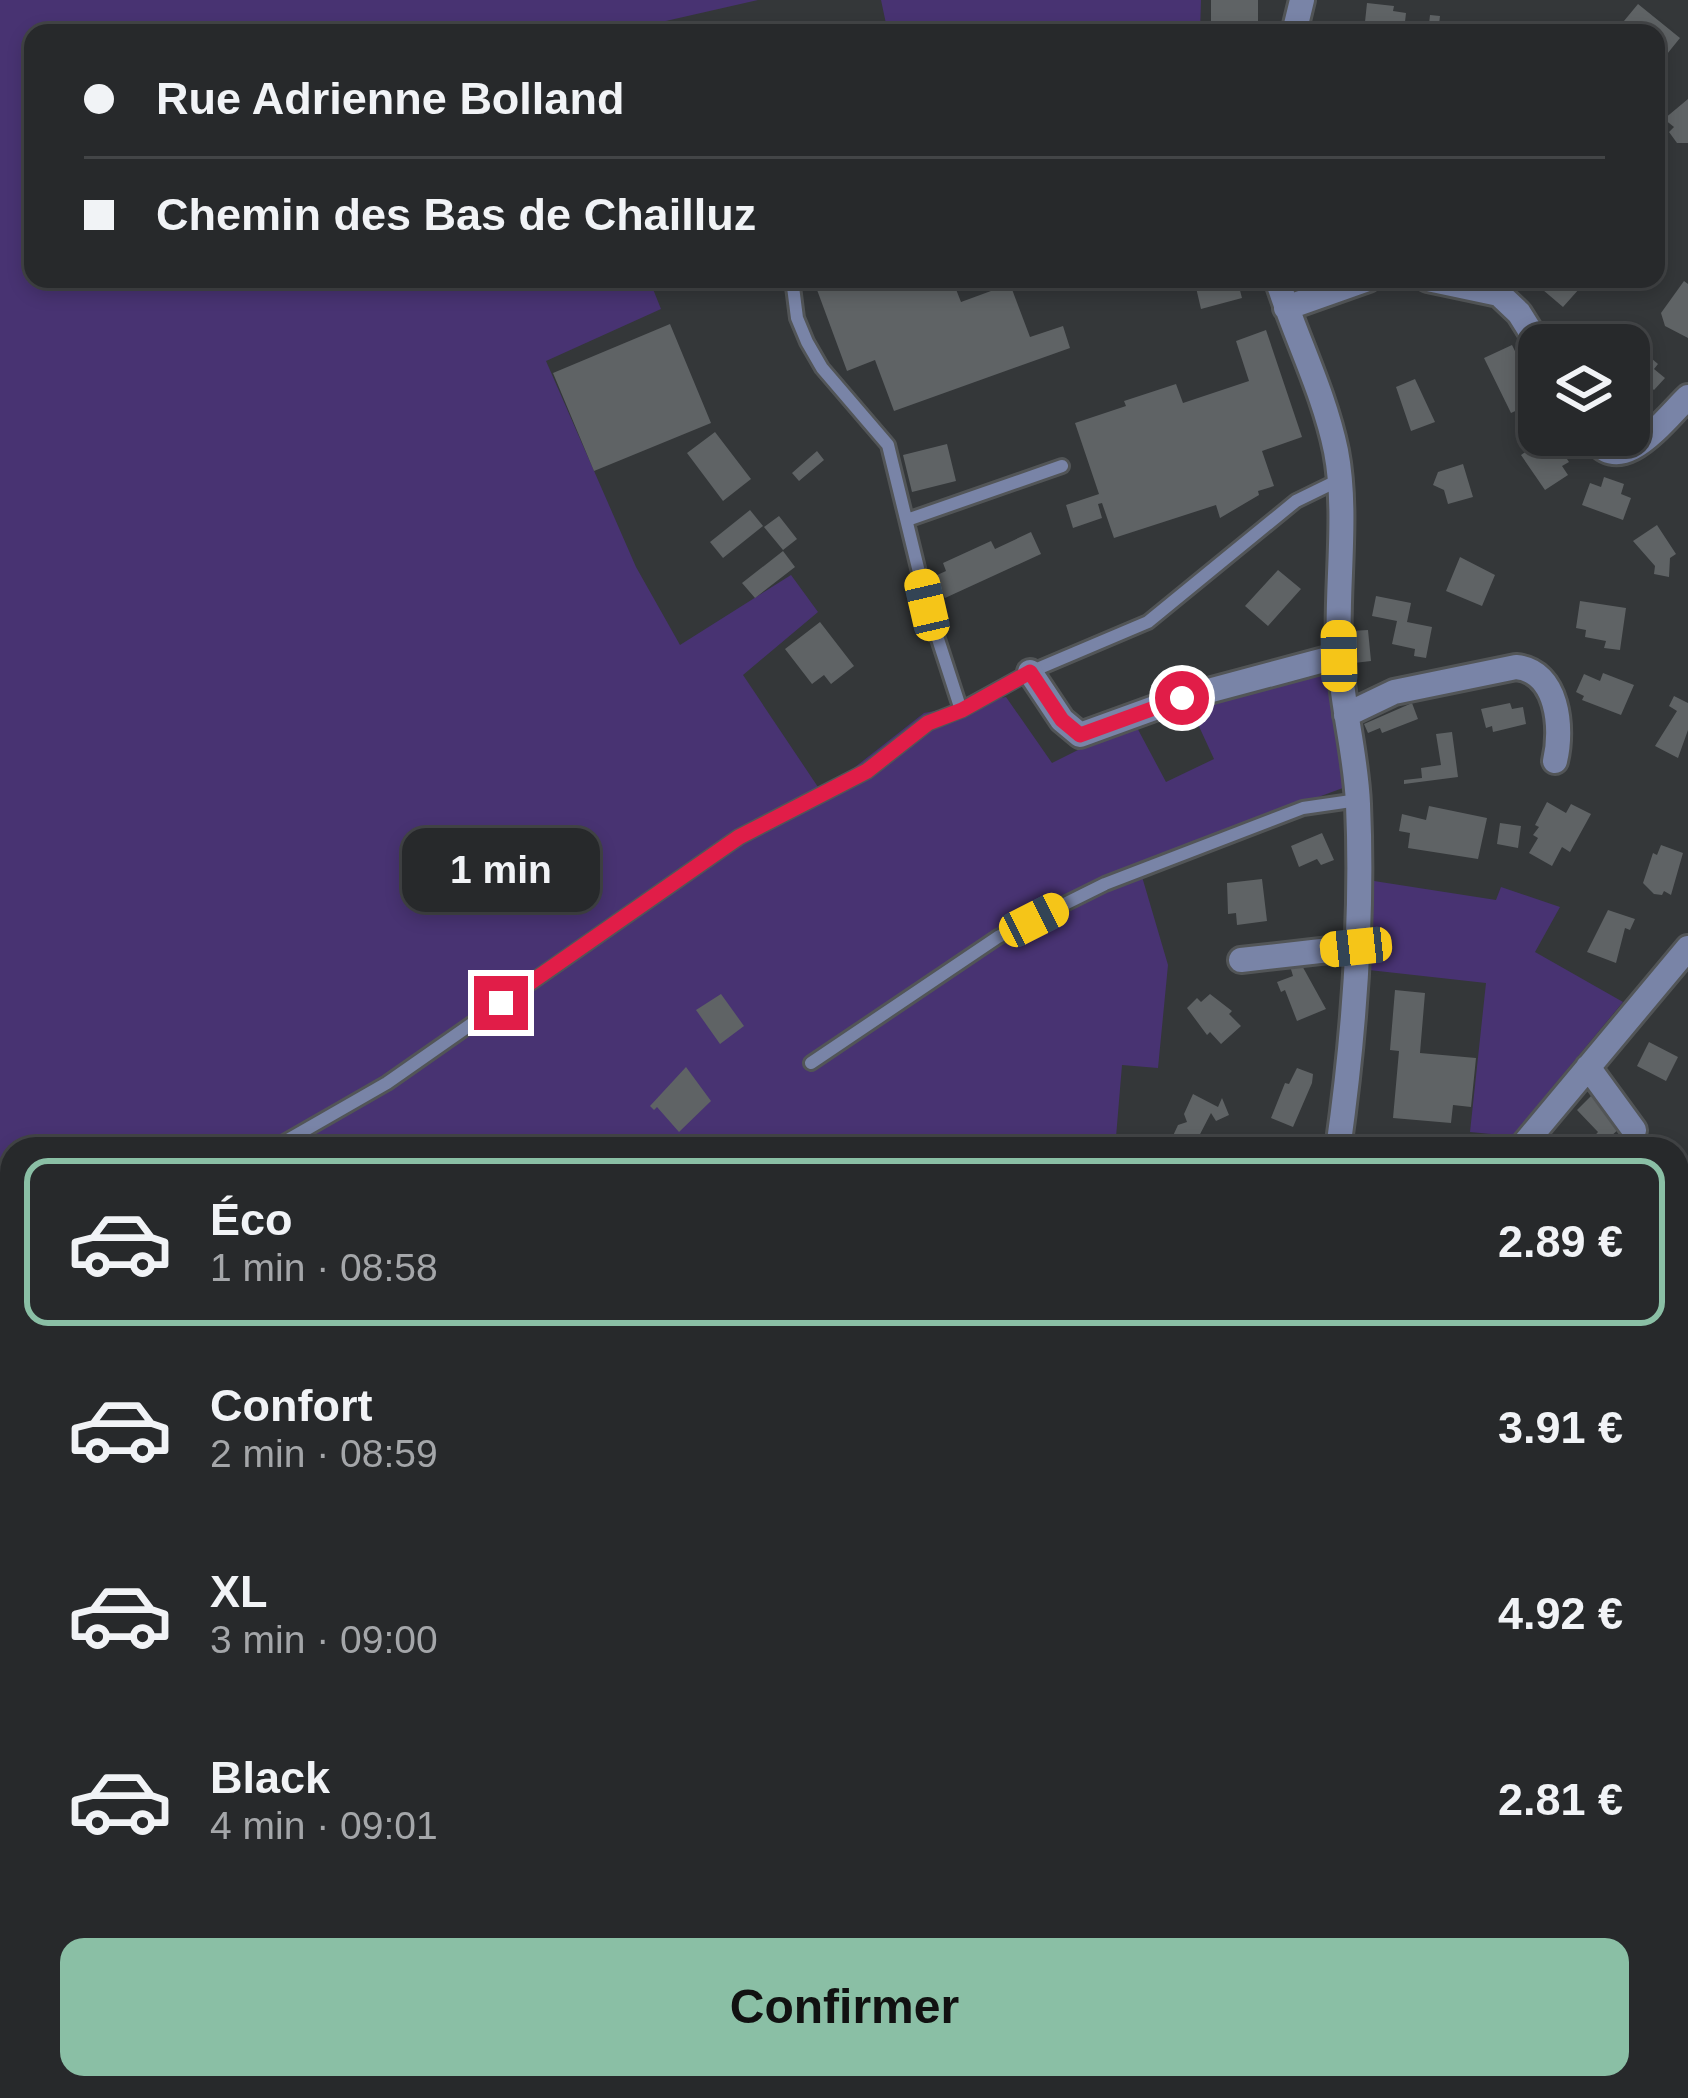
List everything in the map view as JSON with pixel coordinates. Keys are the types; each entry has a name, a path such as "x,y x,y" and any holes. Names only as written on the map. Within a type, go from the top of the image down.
{"street":[{"path":"1280,288 1323,408 1340,480 1339,656 1358,800 1356,947 1349,1072 1340,1137"},
{"path":"1286,308 1343,288"},
{"path":"1505,288 1527,324"},
{"path":"1650,432 1688,397"},
{"path":"1030,672 1062,720 1080,735 1182,698 1339,656"},
{"path":"1346,715 1394,692 1529,668 1548,686 1558,730 1555,761"},
{"path":"1241,960 1356,947"},
{"path":"1530,1137 1688,948"},
{"path":"1588,1067 1634,1130"}],"lane":[{"path":"793,288 797,318 822,368 888,446 927,605 962,710"},
{"path":"907,520 1061,466"},
{"path":"293,1137 387,1083 739,837 867,771 928,723 1030,672 1148,622 1296,501 1340,480"},
{"path":"811,1063 998,937 1105,884 1304,808 1358,800"}],"shaded area":[{"path":"0,0 758,0 653,24 24,24 24,288 653,288 661,309 546,361 636,567 680,645 791,575 818,612 743,675 822,793 924,713 1006,697 1052,763 1134,722 1166,782 1214,759 1191,709 1328,669 1351,785 1138,863 1168,965 1158,1068 1122,1065 1116,1137 0,1137"},
{"path":"881,0 1201,0 1200,24 886,24"},
{"path":"1374,881 1496,900 1501,887 1560,907 1535,952 1623,1002 1512,1136 1470,1132 1486,983 1369,970"}],"building":[{"path":"1211,0 1258,0 1258,24 1211,22"},
{"path":"1367,3 1394,6 1393,11 1406,13 1405,22 1429,24 1382,24 1365,22"},
{"path":"1638,4 1663,24 1621,24"},
{"path":"1665,26 1680,38 1665,57"},
{"path":"1688,99 1688,143 1677,143 1669,132 1674,127 1665,118"},
{"path":"1684,281 1688,284 1688,338 1665,326 1661,313"},
{"path":"816,288 956,288 961,302 1012,288 1030,337 1063,326 1070,348 894,411 875,360 847,371"},
{"path":"1196,288 1239,288 1242,298 1201,309"},
{"path":"1541,288 1580,288 1563,307"},
{"path":"670,324 711,423 594,471 553,373"},
{"path":"1266,330 1302,437 1262,451 1274,486 1258,491 1259,495 1220,518 1216,505 1114,538 1102,503 1098,504 1102,518 1073,528 1066,505 1099,494 1075,423 1176,384 1183,403 1249,381 1236,341"},
{"path":"1512,345 1518,357 1518,410 1511,413 1484,358"},
{"path":"1650,357 1658,364 1654,369 1665,378 1654,390"},
{"path":"1415,379 1435,422 1411,431 1396,387"},
{"path":"715,432 751,479 723,501 687,453"},
{"path":"947,444 956,481 912,492 903,455"},
{"path":"817,451 824,460 799,481 792,473"},
{"path":"1522,456 1565,456 1569,462 1562,466 1568,475 1545,490"},
{"path":"1463,464 1473,497 1448,504 1444,490 1433,485 1438,472"},
{"path":"1604,477 1624,484 1621,494 1631,498 1623,520 1582,505 1590,483 1601,487"},
{"path":"750,510 763,526 723,558 710,542"},
{"path":"779,516 797,539 783,550 764,527"},
{"path":"1657,525 1676,554 1670,558 1669,577 1654,574 1655,566 1633,541"},
{"path":"1031,532 1041,554 945,598 935,576 946,571 943,563 991,541 995,549"},
{"path":"783,551 795,567 755,598 742,583"},
{"path":"1460,557 1495,575 1482,606 1446,591"},
{"path":"1278,570 1301,589 1268,626 1245,606"},
{"path":"1376,596 1411,603 1407,622 1432,627 1426,658 1414,656 1415,649 1392,644 1397,621 1372,616"},
{"path":"1580,601 1626,608 1620,650 1604,648 1606,641 1585,637 1586,630 1576,628"},
{"path":"820,622 854,666 831,684 824,675 812,684 785,649"},
{"path":"1368,630 1371,661 1354,663 1351,631"},
{"path":"1603,673 1634,685 1621,715 1582,700 1584,696 1576,692 1584,674 1600,681"},
{"path":"1674,696 1688,703 1688,730 1678,758 1655,746 1677,711 1669,706"},
{"path":"1412,703 1418,719 1382,733 1380,728 1368,733 1364,724"},
{"path":"1510,703 1512,709 1523,707 1526,724 1493,732 1492,726 1486,728 1481,709"},
{"path":"1452,732 1458,777 1404,784 1404,780 1422,778 1421,768 1441,765 1436,734"},
{"path":"1547,802 1566,813 1571,804 1591,814 1570,852 1562,847 1552,866 1529,853 1538,838 1533,835 1539,827 1535,825"},
{"path":"1429,806 1487,818 1478,859 1408,848 1410,833 1399,831 1402,814 1426,820"},
{"path":"1500,823 1521,826 1518,848 1497,844"},
{"path":"1322,833 1334,860 1321,865 1317,859 1299,867 1291,846"},
{"path":"1661,845 1683,853 1671,895 1654,894 1643,883 1653,853 1657,855"},
{"path":"1262,879 1267,921 1237,925 1236,913 1228,914 1227,883"},
{"path":"1608,910 1635,919 1630,930 1625,928 1616,963 1587,952"},
{"path":"1300,962 1326,1009 1297,1021 1277,982 1293,976 1290,966"},
{"path":"1395,990 1425,993 1420,1053 1476,1058 1471,1107 1453,1105 1451,1123 1393,1118 1399,1051 1390,1050"},
{"path":"721,994 744,1026 720,1044 696,1010"},
{"path":"1210,994 1232,1011 1229,1014 1241,1026 1221,1044 1210,1032 1207,1035 1187,1008"},
{"path":"1649,1042 1678,1057 1666,1081 1637,1066"},
{"path":"686,1067 711,1101 679,1132 657,1107 650,1106"},
{"path":"1297,1068 1313,1074 1293,1127 1271,1118 1285,1083 1289,1084"},
{"path":"1193,1094 1218,1107 1222,1098 1229,1115 1216,1121 1211,1113 1199,1137 1172,1137 1178,1125 1187,1122 1184,1114"},
{"path":"1591,1096 1621,1127 1610,1137 1594,1137 1598,1132 1577,1110"}],"route":[{"path":"501,1003 739,837 867,771 928,723 1030,672 1062,720 1080,735 1182,698"}]}
